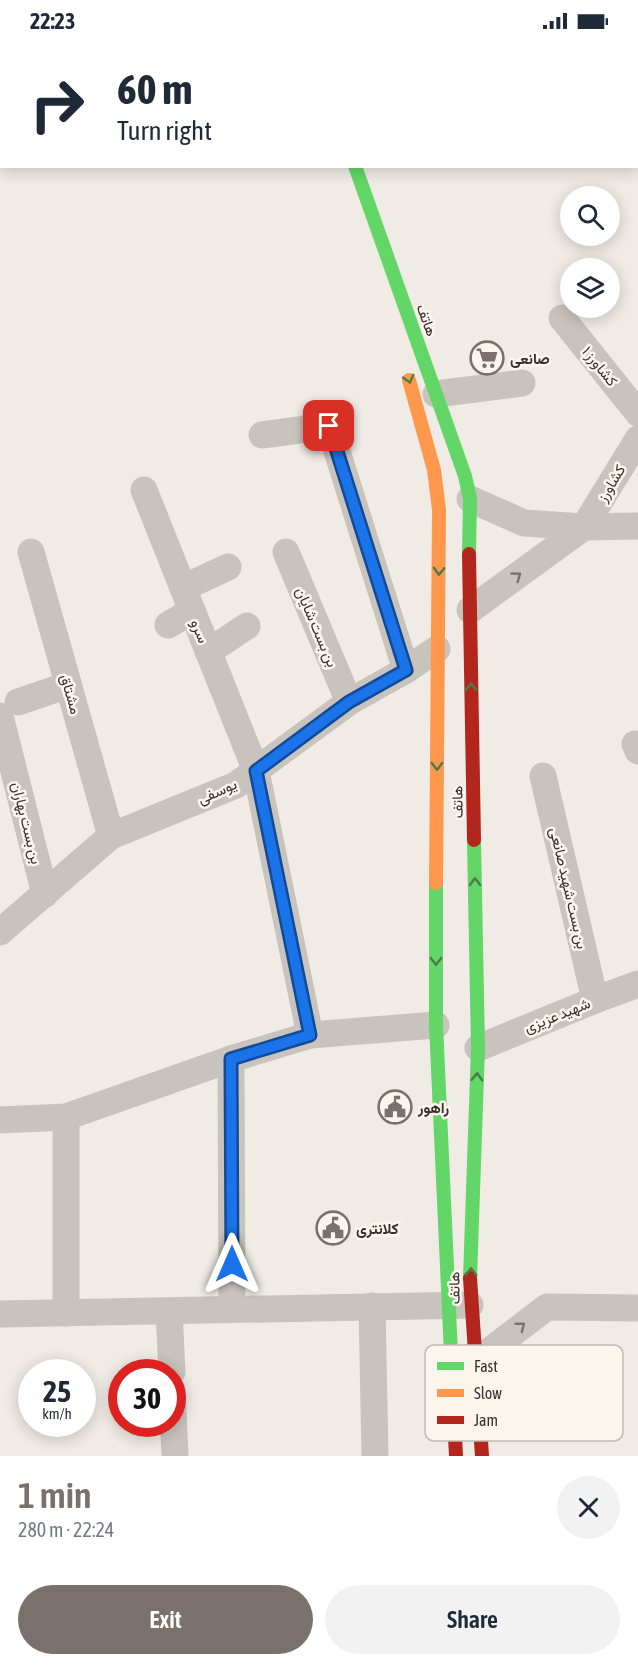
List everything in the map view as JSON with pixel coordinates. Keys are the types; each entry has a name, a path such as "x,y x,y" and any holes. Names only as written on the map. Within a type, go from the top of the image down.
{"main road":[{"name":"هاتف","path":"356,168 465,476 470,499 478,1048 470,1255 459,1305 470,1345"},
{"name":"هاتف","path":"406,369 434,470 439,510 436,1025 459,1305 458,1345"},
{"name":"هاتف","path":"456,1441 456,1456"},
{"name":"هاتف","path":"481,1441 482,1456"}],"street":[{"name":"کشاورز ۱","path":"562,318 638,413"},
{"path":"436,394 522,383"},
{"path":"262,435 329,426 406,670"},
{"name":"کشاورز","path":"584,527 638,439"},
{"name":"سرو","path":"144,490 256,771 310,1035"},
{"path":"470,499 524,523 584,527 638,526"},
{"path":"470,610 584,527"},
{"name":"مشتاق","path":"31,552 111,836"},
{"name":"بن بست شایان","path":"286,552 349,702"},
{"path":"168,625 188,600 228,567"},
{"path":"208,652 247,626"},
{"name":"یوسفی","path":"0,932 111,836 236,785 349,702 406,670 437,649"},
{"path":"9,709 69,685"},
{"name":"بن بست بهاران","path":"9,709 45,894"},
{"name":"بن بست شهید صانعی","path":"543,776 595,1000"},
{"name":"شهید عزیزی","path":"478,1048 638,984"},
{"path":"0,1120 66,1117 231,1059 310,1035 436,1025"},
{"path":"231,1059 232,1310"},
{"path":"66,1117 66,1313"},
{"path":"0,1314 459,1305"},
{"path":"372,1306 375,1456"},
{"path":"497,1345 547,1307 638,1308"},
{"path":"169,1311 171,1359"},
{"path":"174,1437 175,1456"}],"traffic: fast":[{"path":"356,168 465,476 470,499 469,554"},
{"path":"470,1278 478,1048 474,840"},
{"path":"436,883 436,1025 451,1345"}],"traffic: slow":[{"path":"409,380 434,470 439,510 436,883"}],"traffic: jam":[{"path":"469,554 474,840"},
{"path":"470,1278 475,1345"},
{"path":"455,1441 456,1456"},
{"path":"481,1441 482,1456"}],"place":[{"name":"صانعی","path":"487,358"},
{"name":"راهور","path":"395,1107"},
{"name":"کلانتری","path":"333,1228"}],"route":[{"path":"232,1264 231,1059 310,1035 256,771 349,702 406,670 329,426"}]}
